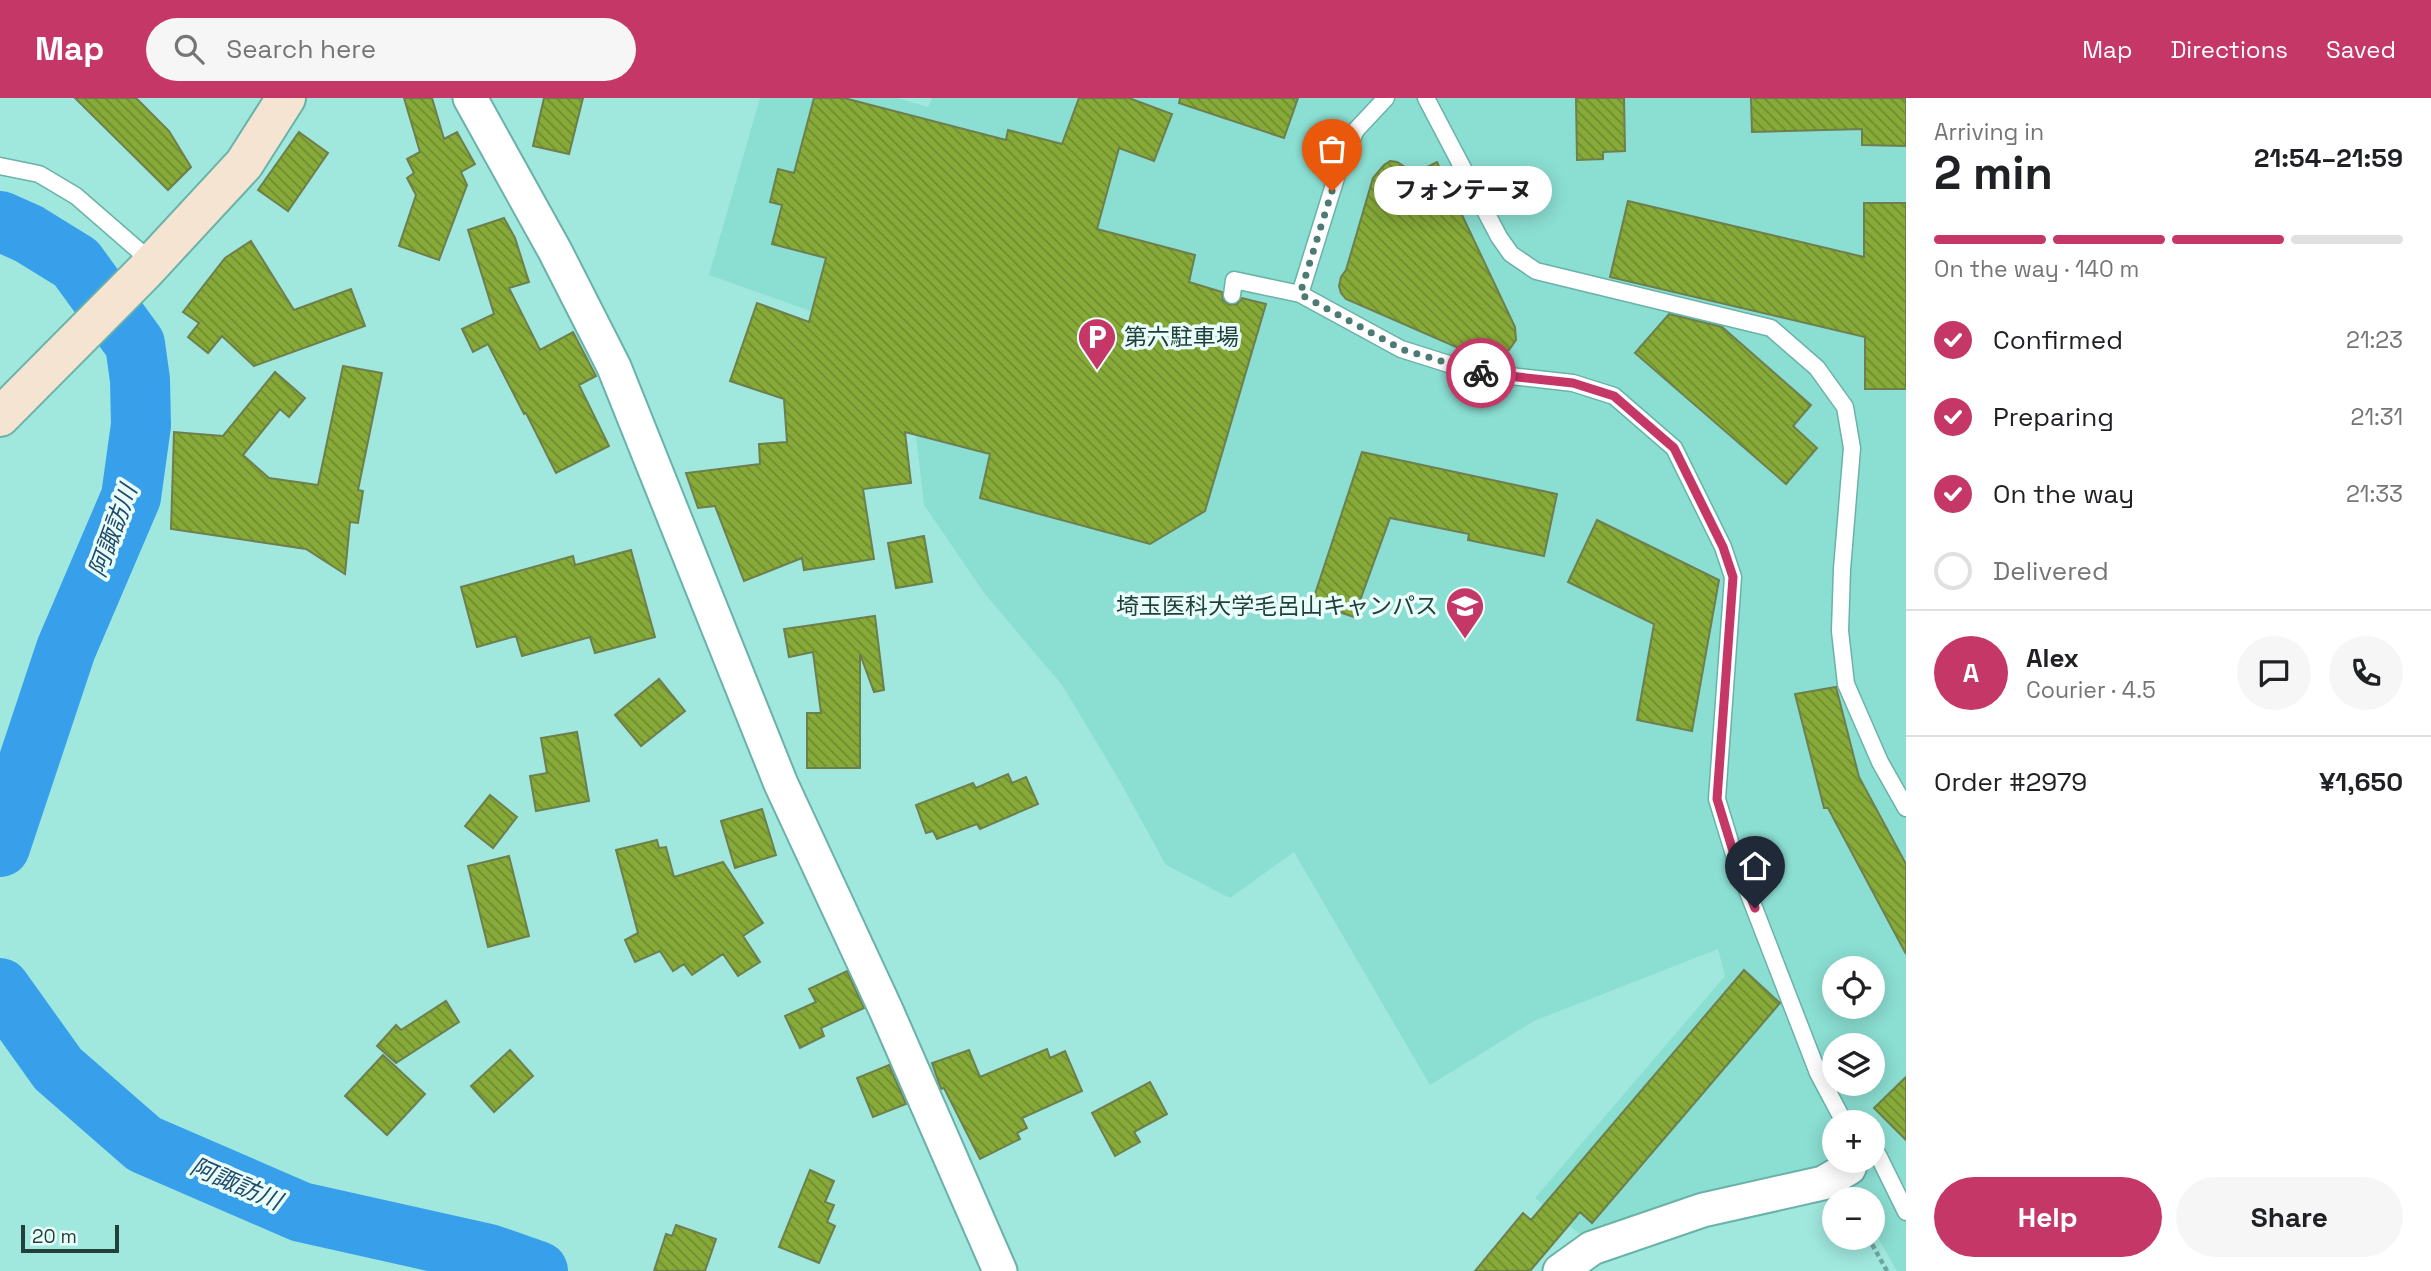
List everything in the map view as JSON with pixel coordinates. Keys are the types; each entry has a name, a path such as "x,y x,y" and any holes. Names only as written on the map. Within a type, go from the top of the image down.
{"street":[{"path":"0,417 148,268 244,164 286,98"},
{"path":"470,98 555,251 614,367 781,784 886,1010 1000,1271"},
{"path":"1560,1271 1592,1248 1703,1210 1824,1183 1841,1173"}],"lane":[{"path":"1300,294 1340,165 1356,130 1386,98"},
{"path":"1426,98 1499,237 1511,254 1536,271 1771,328 1817,369 1845,407 1852,448 1840,631 1846,684 1880,762 1906,808"},
{"path":"0,166 38,174 76,196 148,268"},
{"path":"1232,295 1234,280 1300,294 1401,349 1474,372 1573,383 1614,396 1674,448 1723,547 1733,577 1717,799 1736,861 1813,1061 1838,1110"},
{"path":"1885,1169 1906,1212"}],"path":[{"path":"1876,1250 1888,1271"}],"shaded area":[{"name":"埼玉医科大学毛呂山キャンパス","path":"760,98 897,98 928,107 932,98 1906,98 1906,1271 1897,1271 1885,1250 1885,1187 1849,1187 1841,1173 1885,1173 1885,1110 1822,1110 1822,1173 1828,1173 1587,1240 1535,1198 1725,976 1718,949 1534,1021 1430,1085 1294,852 1230,898 1166,865 1062,685 985,594 924,505 915,427 934,355 709,275"}],"building":[{"path":"75,98 136,98 169,131 191,167 168,190"},
{"path":"404,98 432,98 444,139 457,132 475,164 461,172 467,185 439,260 399,246 416,195 407,178 414,173 407,159 420,152"},
{"path":"544,98 583,98 569,154 533,146"},
{"path":"814,98 844,98 1006,140 1008,130 1062,144 1079,98 1129,98 1172,114 1154,161 1119,148 1097,229 1195,255 1189,282 1222,292 1223,300 1230,305 1237,304 1242,298 1266,304 1205,511 1150,544 980,498 990,454 905,432 911,483 863,489 874,559 804,570 802,558 744,581 715,506 698,508 686,473 760,464 759,444 787,442 784,399 730,381 757,303 809,322 826,258 772,244 782,205 770,202 778,169 794,173"},
{"path":"1180,98 1298,98 1284,138 1179,103"},
{"path":"1576,98 1624,98 1625,151 1603,152 1603,159 1577,160"},
{"path":"1751,98 1906,98 1906,146 1862,145 1862,129 1752,132"},
{"path":"299,132 328,153 288,211 258,190"},
{"path":"1390,161 1397,162 1415,173 1437,162 1515,327 1516,340 1509,350 1497,355 1486,353 1467,342 1463,350 1346,299 1341,293 1341,277 1346,270 1373,178"},
{"path":"1628,201 1864,257 1864,203 1906,203 1906,389 1865,389 1865,337 1610,277"},
{"path":"504,218 515,238 529,282 509,288 540,350 573,332 596,376 579,385 609,446 556,473 488,344 473,352 462,329 494,314 468,230"},
{"path":"251,241 294,310 351,289 365,326 254,366 222,336 208,353 188,337 199,323 183,312 225,258"},
{"path":"1669,314 1722,327 1811,405 1793,426 1817,448 1786,484 1635,353"},
{"path":"343,366 382,373 358,490 363,491 358,523 350,522 345,574 306,549 171,529 174,432 223,436 275,372 305,398 289,417 280,409 243,455 269,478 318,485"},
{"path":"1362,452 1557,494 1544,556 1468,540 1469,534 1390,518 1354,617 1312,603"},
{"path":"1597,520 1719,580 1692,731 1637,720 1654,624 1568,582"},
{"path":"924,536 932,582 896,588 888,543"},
{"path":"631,550 655,637 595,653 590,637 522,656 516,636 477,647 461,587 573,556 575,565"},
{"path":"875,616 884,690 874,692 860,654 860,768 807,768 807,713 821,713 813,652 789,657 784,629"},
{"path":"659,679 685,711 641,746 615,715"},
{"path":"1836,687 1859,777 1906,864 1906,954 1828,808 1824,808 1795,694"},
{"path":"577,732 589,801 536,811 530,776 547,773 541,738"},
{"path":"1008,774 1012,783 1026,777 1038,804 980,829 977,824 937,839 933,831 926,833 916,805 973,783 976,788"},
{"path":"490,795 517,817 493,848 465,826"},
{"path":"762,809 776,855 735,868 721,821"},
{"path":"657,840 659,848 666,847 674,877 723,862 763,923 743,936 760,962 738,976 723,954 692,975 684,964 673,971 660,951 635,962 625,940 638,933 616,850"},
{"path":"509,856 529,936 488,947 468,866"},
{"path":"1744,970 1780,1003 1592,1223 1580,1212 1530,1271 1475,1271 1523,1213 1531,1220"},
{"path":"847,971 864,1008 821,1028 824,1036 800,1048 785,1016 816,1002 809,989"},
{"path":"446,1001 459,1022 396,1063 377,1046 396,1025 401,1030"},
{"path":"1047,1049 1050,1058 1065,1051 1082,1091 1022,1118 1027,1128 1017,1133 1020,1139 980,1159 944,1088 941,1089 932,1063 969,1050 980,1077"},
{"path":"510,1050 533,1076 494,1112 471,1086"},
{"path":"383,1055 425,1094 387,1135 345,1096"},
{"path":"889,1065 906,1104 873,1117 857,1078"},
{"path":"1906,1077 1906,1140 1885,1119 1885,1110 1874,1108"},
{"path":"1150,1082 1167,1114 1134,1132 1140,1142 1115,1156 1092,1113"},
{"path":"810,1170 834,1181 825,1202 834,1205 827,1222 835,1226 819,1263 779,1247"},
{"path":"676,1225 716,1239 705,1271 654,1271 666,1234 672,1236"}],"waterway":[{"name":"阿諏訪川","path":"0,221 29,234 76,263 135,344 140,380 141,425 131,497 66,649 0,847"},
{"name":"阿諏訪川","path":"0,988 58,1069 144,1144 301,1212 489,1254 538,1271"}],"way so far":[{"path":"1332,191 1300,294 1401,349 1481,373"}],"place":[{"name":"フォンテーヌ","path":"1332,191"},
{"name":"第六駐車場","path":"1097,371"},
{"name":"埼玉医科大学毛呂山キャンパス","path":"1465,640"}],"route":[{"path":"1481,373 1573,383 1614,396 1674,448 1723,547 1733,577 1717,799 1736,861 1755,908"}]}
